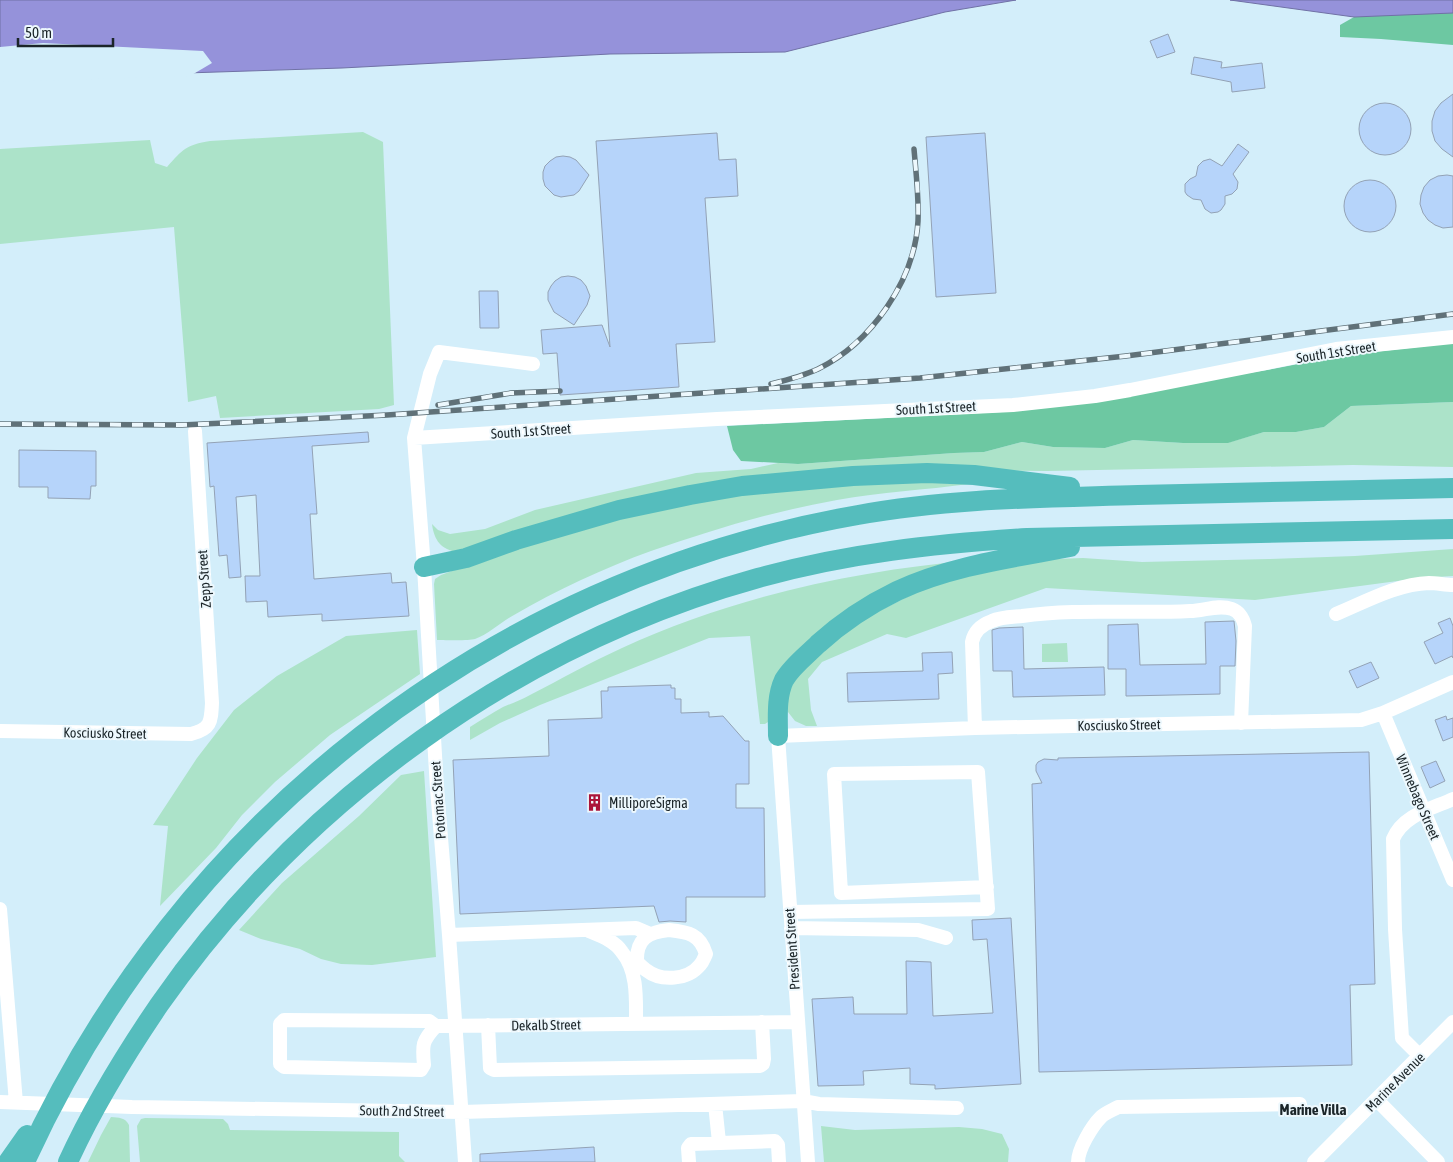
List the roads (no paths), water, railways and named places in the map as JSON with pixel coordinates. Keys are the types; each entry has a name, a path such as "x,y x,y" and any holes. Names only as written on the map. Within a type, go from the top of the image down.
{"highway":[{"path":"424,567 466,558 516,540 618,510 742,486 790,481 853,476 936,473 974,475 1137,496"},
{"path":"18,1158 102,1020 130,978 155,944 218,868 313,774 388,715 426,688 474,658 545,618 654,570 719,548 789,529 858,514 928,505 996,500 1453,488"},
{"path":"71,1157 96,1107 142,1030 195,956 262,878 323,819 358,788 397,758 504,685 626,625 691,600 757,578 821,562 899,549 957,542 1007,539 1453,529"},
{"path":"778,736 778,705 784,679 828,636 882,599 896,591 946,573 1122,536"}],"street":[{"name":"South 1st Street","path":"414,438 717,418 1013,405 1095,396 1336,349 1453,337"},
{"name":"Potomac Street","path":"465,1162 437,789 424,567 414,438 430,374 439,352 533,364"},
{"name":"Zepp Street","path":"195,431 212,703 208,727"},
{"path":"1336,614 1395,590 1411,586 1432,583 1453,585"},
{"path":"975,728 972,642 977,630 991,621 1037,614 1192,611 1217,607 1234,610 1242,616 1245,626 1241,722"},
{"name":"Kosciusko Street","path":"778,736 975,728 1361,720 1382,713 1453,682"},
{"name":"Winnebago Street","path":"1382,713 1453,880"},
{"name":"Kosciusko Street","path":"0,731 191,734 200,732 208,727"},
{"name":"President Street","path":"778,736 808,1162"},
{"path":"790,912 988,909 987,888 978,772 834,774 841,893 987,888"},
{"path":"1420,1056 1402,1038 1395,929 1394,839 1402,823 1453,799"},
{"path":"946,889 949,910"},
{"path":"0,909 16,1103"},
{"path":"449,935 636,928 650,934"},
{"path":"791,928 918,930 946,938"},
{"path":"589,931 616,945 634,964 662,977 680,977 693,971 701,964 706,954 702,944 694,936 682,931 663,930 650,934 642,940 634,964 636,1023"},
{"name":"Dekalb Street","path":"436,1026 427,1036 423,1046 424,1065 421,1070 284,1067 280,1064 280,1024 284,1020 429,1021 436,1026 798,1022"},
{"path":"488,1025 490,1068 494,1070 760,1066 763,1064 764,1059 762,1022"},
{"name":"Marine Avenue","path":"1314,1162 1453,1022"},
{"path":"1377,1100 1438,1162"},
{"name":"South 2nd Street","path":"0,1102 132,1107 462,1112 804,1102 957,1108"},
{"path":"715,1104 720,1142"},
{"path":"1078,1162 1078,1156 1084,1142 1102,1116 1118,1107 1300,1104"},
{"path":"688,1162 688,1148 691,1144 775,1141 778,1145 779,1162"}],"railway":[{"path":"771,384 795,378 818,369 837,358 856,343 887,307 909,265 915,243 918,212 914,149"},
{"path":"0,424 182,425 387,415 920,378 1126,356 1453,314"},
{"path":"438,405 511,393 560,391"}],"place":[{"name":"MilliporeSigma","path":"595,803"}],"district":[{"name":"Marine Villa","path":"1313,1110"}]}
